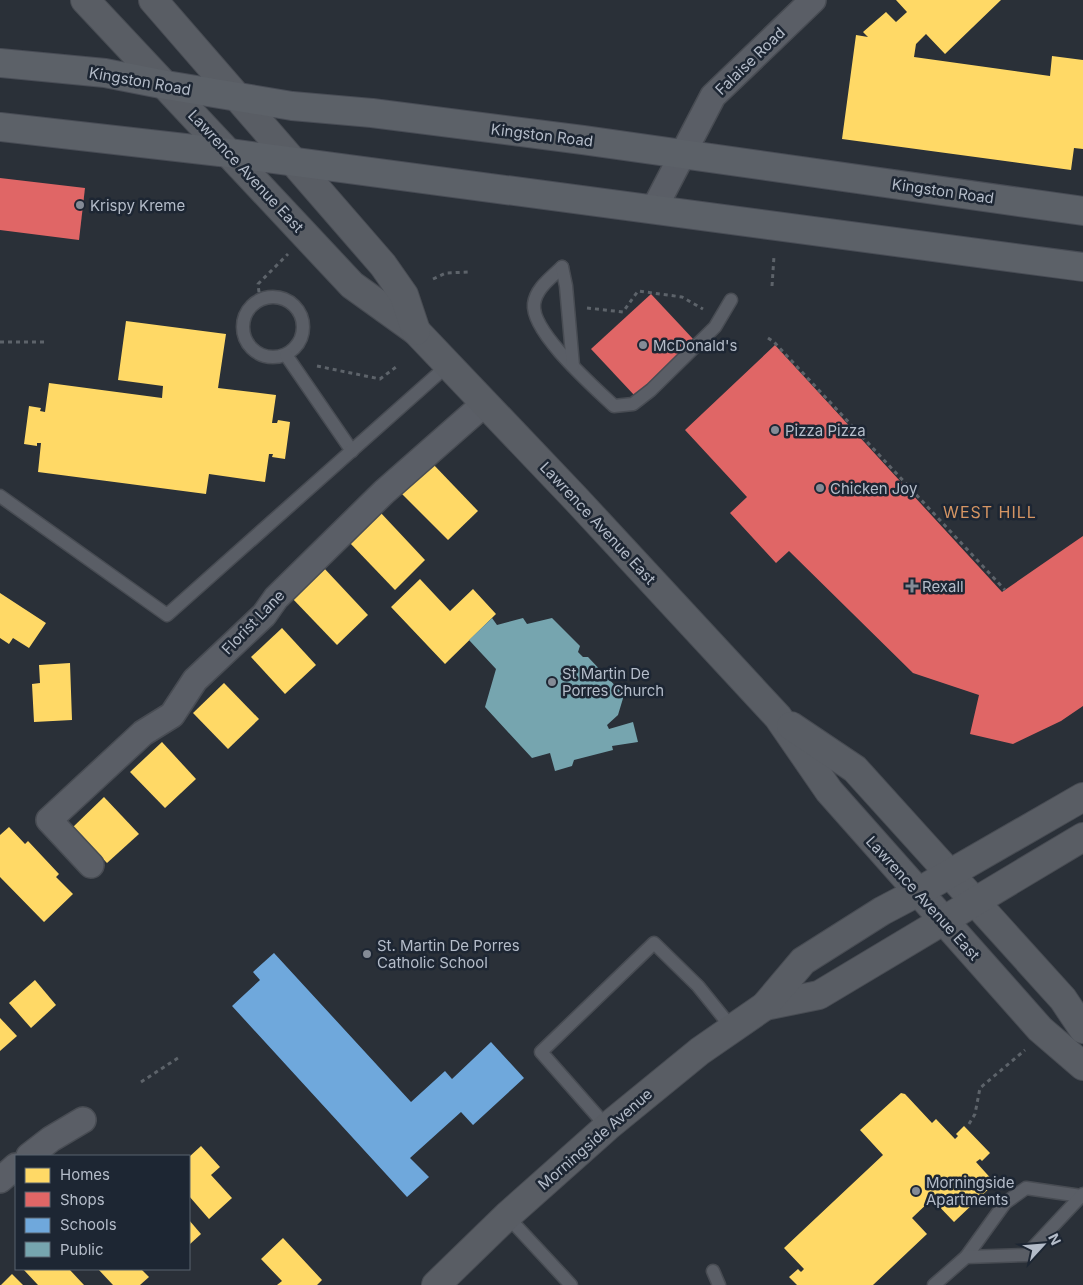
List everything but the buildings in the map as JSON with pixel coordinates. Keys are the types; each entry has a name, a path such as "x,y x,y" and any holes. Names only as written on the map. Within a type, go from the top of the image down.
{"main road":[{"name":"Lawrence Avenue East","path":"85,0 352,285 416,331 576,499 778,717 829,791 1040,1030 1083,1066"},
{"name":"Lawrence Avenue East","path":"153,0 383,265 404,295 416,331"},
{"name":"Kingston Road","path":"0,63 105,72 166,85 292,106 372,113 583,140 1083,211"},
{"path":"0,127 229,153 1083,267"},
{"name":"Lawrence Avenue East","path":"778,717 855,769 1063,999 1083,1030"},
{"name":"Morningside Avenue","path":"436,1285 507,1216 607,1127 700,1050 765,1006 802,961 882,910 918,892 1083,797"},
{"name":"Morningside Avenue","path":"765,1006 819,995 1083,837"}],"street":[{"name":"Falaise Road","path":"654,209 714,96 813,0"},
{"name":"Florist Lane","path":"91,865 48,820 143,733 172,715 196,680 264,615 276,598 384,492 484,404"},
{"path":"29,1155 51,1139 83,1120"},
{"path":"0,1180 15,1167"}],"lane":[{"path":"573,366 566,286 562,268 540,288 534,305 540,328 573,366 614,406 633,404 651,390 715,327 732,300"},
{"path":"269,297 288,300 301,314 303,333 300,342 286,354 276,357 266,356 256,352 249,344 245,335 245,320 252,306 260,300 269,297"},
{"path":"286,354 352,451"},
{"path":"0,496 167,615 448,365"},
{"path":"607,1127 541,1052 654,943 698,986 732,1028"},
{"path":"934,1285 966,1257 1005,1203 1026,1188 1082,1195"},
{"path":"966,1257 1026,1255 1082,1195"},
{"path":"507,1216 572,1285"},
{"path":"714,1271 719,1285"}],"path":[{"path":"260,300 258,284 291,252"},
{"path":"772,286 774,256"},
{"path":"433,279 446,272 468,272"},
{"path":"581,308 623,312 638,292 682,297 706,311"},
{"path":"768,338 774,342 1005,590"},
{"path":"0,342 46,342"},
{"path":"301,378 318,365 380,380 396,367"},
{"path":"969,1124 975,1114 980,1088 1025,1050"},
{"path":"141,1082 178,1058"}],"place":[{"name":"Krispy Kreme","path":"80,205"},
{"name":"McDonald's","path":"643,345"},
{"name":"Pizza Pizza","path":"775,430"},
{"name":"Chicken Joy","path":"820,488"},
{"name":"Rexall","path":"912,586"},
{"name":"St Martin De Porres Church","path":"552,682"},
{"name":"St. Martin De Porres Catholic School","path":"367,954"},
{"name":"Morningside Apartments","path":"916,1191"}],"district":[{"name":"WEST HILL","path":"990,512"}]}
